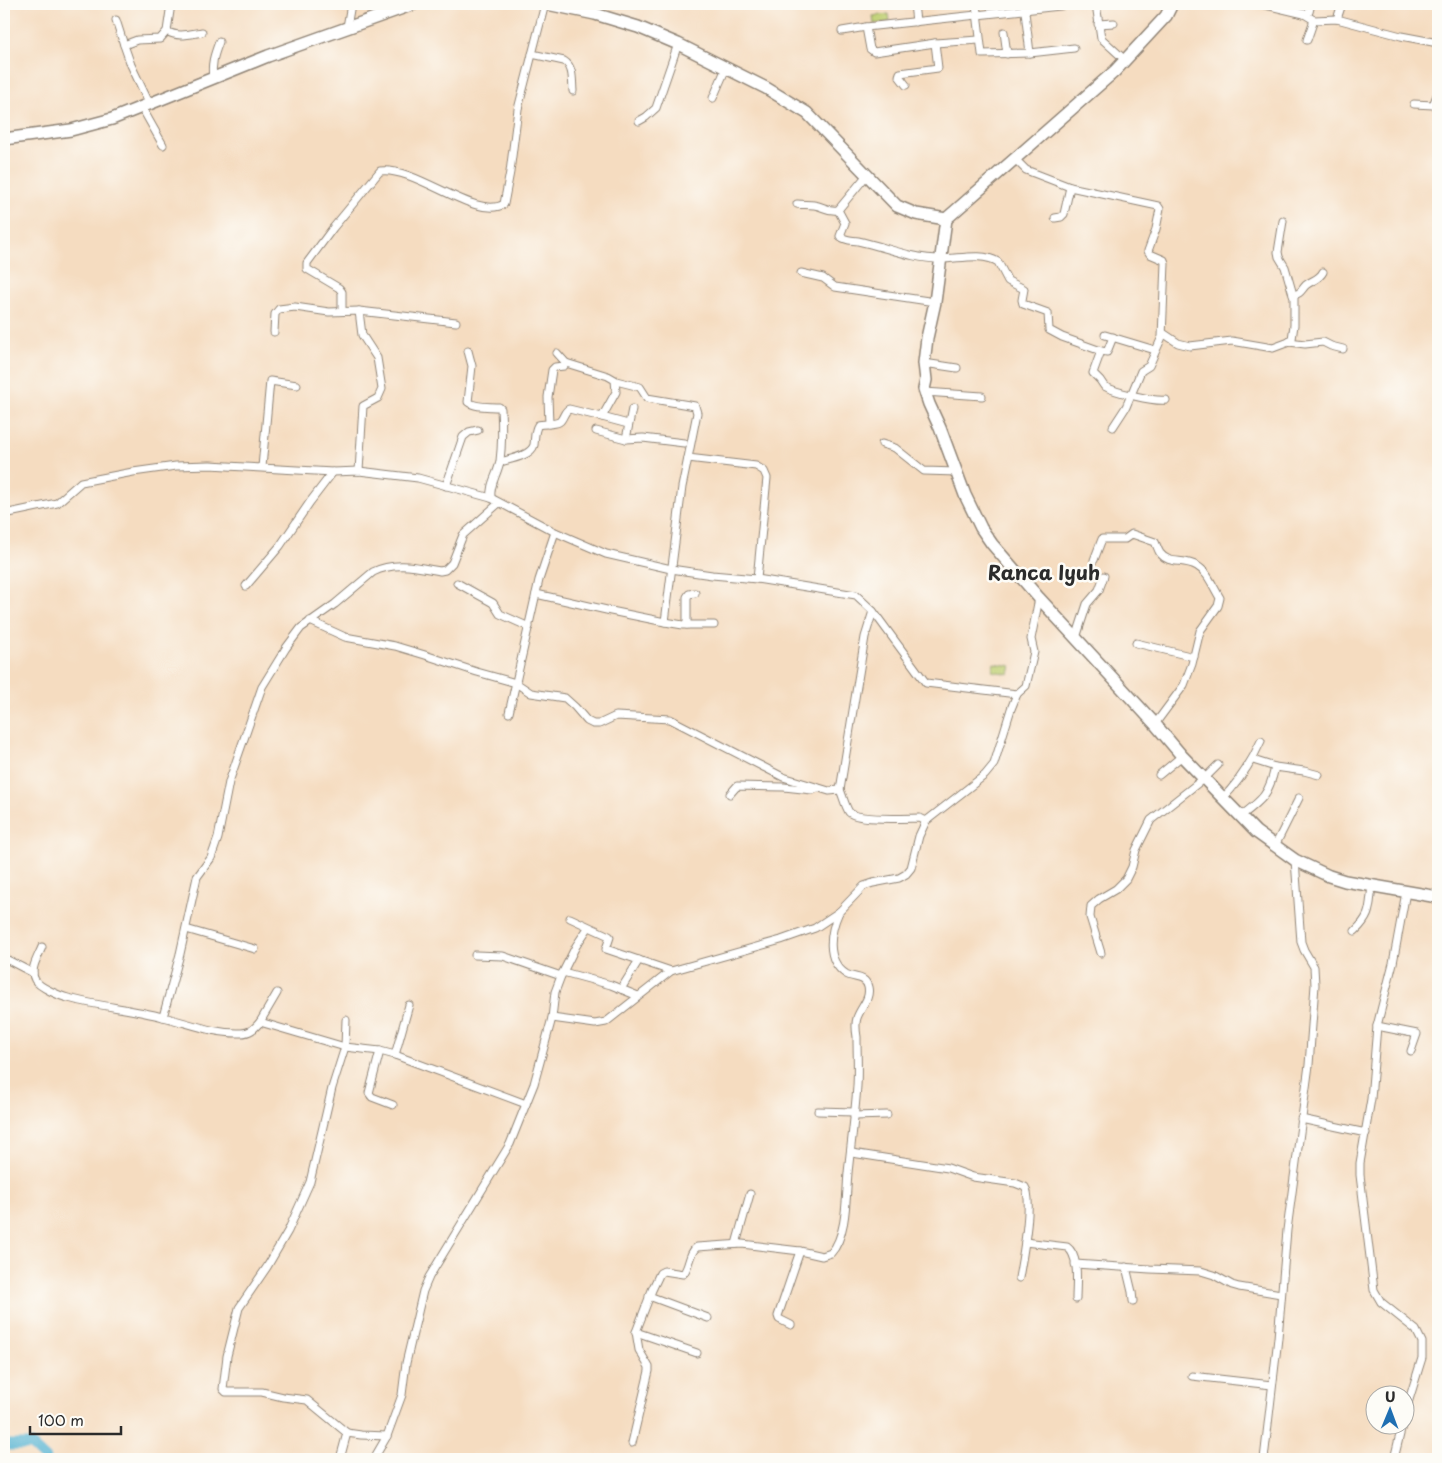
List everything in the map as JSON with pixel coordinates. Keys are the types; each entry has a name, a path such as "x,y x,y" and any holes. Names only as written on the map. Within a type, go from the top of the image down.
{"main road":[{"path":"4,139 70,130 112,119 214,78 410,4"},
{"path":"546,4 595,14 638,27 678,44 766,88 807,113 897,206 916,214 946,219"},
{"path":"1172,4 1166,16 1125,60 946,219 935,302 927,338 924,364 925,392 965,495 981,528 992,544 1182,756 1256,832 1295,860 1329,876 1345,881 1438,897"}],"street":[{"path":"124,45 137,40 157,40 167,31 171,4"},
{"path":"347,27 350,4"},
{"path":"342,310 342,292 340,288 307,269 307,263 333,228 380,172 389,170 403,173 479,205 492,208 504,204 518,109 546,4"},
{"path":"914,4 916,22"},
{"path":"976,4 982,54 1030,53 1074,48"},
{"path":"842,32 866,27 977,16 1024,7 1078,4"},
{"path":"1096,4 1102,41 1125,60"},
{"path":"1262,4 1304,14 1314,20 1337,19 1401,36 1438,43"},
{"path":"1304,14 1309,12 1311,4"},
{"path":"1337,19 1342,4"},
{"path":"1024,7 1030,53"},
{"path":"116,20 145,105 163,145"},
{"path":"1307,40 1314,20"},
{"path":"1098,24 1114,23"},
{"path":"866,27 870,49 874,52 935,43 979,40"},
{"path":"167,31 171,34 179,35 202,32"},
{"path":"1004,32 1007,54"},
{"path":"214,78 212,67 219,42"},
{"path":"906,85 899,76 900,73 938,68 935,43"},
{"path":"639,121 652,113 656,108 678,44"},
{"path":"532,54 566,62 571,68 573,91"},
{"path":"713,98 726,68"},
{"path":"1414,104 1433,104 1438,93"},
{"path":"1014,158 1026,170 1070,187 1160,207 1156,229 1148,251 1150,254 1163,259 1165,263 1162,310 1163,333 1149,366 1142,372 1132,395 1113,427"},
{"path":"797,204 807,206 812,204 831,211 838,210 867,175"},
{"path":"1055,218 1061,217 1064,214 1070,187"},
{"path":"838,210 845,223 840,235 841,238 915,257 992,259 998,262 1008,281 1024,289 1023,304 1048,313 1049,330 1062,337 1100,351 1108,352 1113,337"},
{"path":"1283,221 1278,252 1293,294 1294,325 1292,339 1289,342"},
{"path":"1293,294 1298,294 1307,284 1318,279 1323,272"},
{"path":"801,274 823,278 835,287 935,302"},
{"path":"274,332 275,314 279,309 295,307 329,312 342,310 359,311 456,322"},
{"path":"359,311 362,335 377,358 382,389 378,398 363,406 359,471"},
{"path":"1163,333 1178,342 1190,346 1232,341 1273,348 1289,342 1307,344 1323,342 1344,349"},
{"path":"1105,335 1155,350"},
{"path":"468,351 472,366 468,402 471,405 499,407 501,409 500,462 491,485 491,498"},
{"path":"1100,351 1093,368 1094,376 1107,388 1132,395 1166,400"},
{"path":"556,353 566,363 608,376 616,381 636,385 643,390 647,398 695,406 697,413 682,488 665,622"},
{"path":"549,424 548,397 552,370 555,367 564,366 566,363"},
{"path":"924,364 957,368"},
{"path":"602,418 615,395 616,381"},
{"path":"262,467 270,382 296,385"},
{"path":"925,392 982,396"},
{"path":"500,462 528,453 534,445 538,425 560,422 565,411 569,409 628,424"},
{"path":"626,439 632,409"},
{"path":"446,486 463,437 469,432 478,430"},
{"path":"596,431 626,439 643,438 684,443"},
{"path":"882,444 895,448 924,471 956,472"},
{"path":"688,458 756,466 761,468 766,474 757,579"},
{"path":"4,514 57,503 81,482 176,466 210,464 333,472 359,471 418,478 491,498 555,532 606,554 671,569 757,579 856,595 873,611 926,683 1017,694"},
{"path":"246,586 280,546 333,472"},
{"path":"163,1017 197,878 211,858 218,838 228,782 258,695 286,648 301,628 335,604 373,572 384,567 402,565 440,571 445,570 452,563 463,535 499,503"},
{"path":"509,713 536,594 555,532"},
{"path":"1094,560 1102,540 1125,539 1133,534 1142,539 1155,542 1160,553 1168,560 1185,561 1202,570 1220,601 1200,631 1190,672 1181,690 1155,724"},
{"path":"1076,638 1087,604 1099,590 1104,576"},
{"path":"457,583 493,603 500,614 528,627"},
{"path":"688,624 687,597 689,594 694,593"},
{"path":"536,594 665,622 714,625"},
{"path":"552,1018 601,1024 615,1016 672,971 781,940 815,928 839,912 864,886 899,878 906,874 911,868 919,836 926,821 990,771 994,764 1017,694 1026,686 1034,649 1031,639 1039,598"},
{"path":"873,611 865,637 840,790 849,811 853,815 863,817 920,818 926,821"},
{"path":"310,621 345,637 395,646 425,654 476,672 516,683 531,692 568,700 587,721 595,724 616,716 664,718 677,721 701,736 783,777 833,792 840,790"},
{"path":"1136,643 1194,658"},
{"path":"1222,798 1239,780 1261,741"},
{"path":"1158,775 1182,756"},
{"path":"1252,760 1275,767 1319,775"},
{"path":"1101,953 1090,917 1091,906 1099,898 1118,887 1127,877 1136,850 1151,820 1204,779 1218,765"},
{"path":"1241,816 1264,797 1269,788 1275,767"},
{"path":"730,794 737,786 784,786 812,790 818,788"},
{"path":"1275,846 1299,798"},
{"path":"1264,1459 1287,1230 1309,1065 1316,980 1313,964 1301,942 1295,860"},
{"path":"1355,931 1368,917 1372,886"},
{"path":"1406,892 1393,963 1377,1026 1360,1175 1374,1290 1381,1302 1411,1325 1419,1334 1422,1342 1422,1358 1413,1386"},
{"path":"632,1443 649,1372 649,1367 639,1350 636,1332 649,1296 660,1273 664,1270 678,1275 685,1273 694,1248 736,1244 800,1251 822,1256 835,1250 841,1233 852,1153 857,1085 856,1023 868,995 868,986 865,981 859,977 846,974 833,956 830,936 839,912"},
{"path":"570,918 588,928 609,936 606,949 672,971"},
{"path":"376,1459 376,1455 387,1436 402,1395 406,1363 429,1277 510,1144 534,1084 552,1018 555,992 576,946 588,928"},
{"path":"186,929 221,941 255,949"},
{"path":"42,948 33,973 36,982 50,990 68,998 163,1017 206,1030 237,1033 252,1031 260,1022 277,992"},
{"path":"475,955 503,956 562,974 591,979 638,996"},
{"path":"4,958 33,973"},
{"path":"621,989 639,960"},
{"path":"395,1055 409,1005"},
{"path":"346,1020 345,1047 332,1088 310,1182 288,1231 267,1267 239,1308 223,1389 226,1392 262,1392 282,1398 307,1400 347,1433 361,1436 387,1436"},
{"path":"260,1022 345,1047 380,1051 395,1055 526,1104"},
{"path":"1377,1026 1417,1034 1412,1051"},
{"path":"380,1051 369,1093 372,1097 392,1105"},
{"path":"818,1111 887,1115"},
{"path":"1301,1119 1366,1133"},
{"path":"852,1153 948,1168 973,1177 1024,1186 1027,1189 1028,1195 1025,1242 1019,1278"},
{"path":"736,1244 750,1194"},
{"path":"1025,1242 1066,1248 1072,1252 1075,1264 1076,1299"},
{"path":"791,1326 779,1319 778,1316 800,1251"},
{"path":"1075,1264 1201,1271 1214,1275 1232,1285 1281,1294"},
{"path":"1126,1267 1133,1301"},
{"path":"649,1296 708,1318"},
{"path":"636,1332 697,1353"},
{"path":"1192,1376 1272,1385"},
{"path":"340,1459 347,1433"},
{"path":"1394,1459 1400,1436"}],"green space":[{"path":"889,14 890,22 874,24 873,16"},
{"path":"994,663 1011,666 1009,674 992,671"}],"waterway":[{"path":"4,1445 31,1445 46,1459"}],"district":[{"name":"Ranca Iyuh","path":"1044,572"}]}
